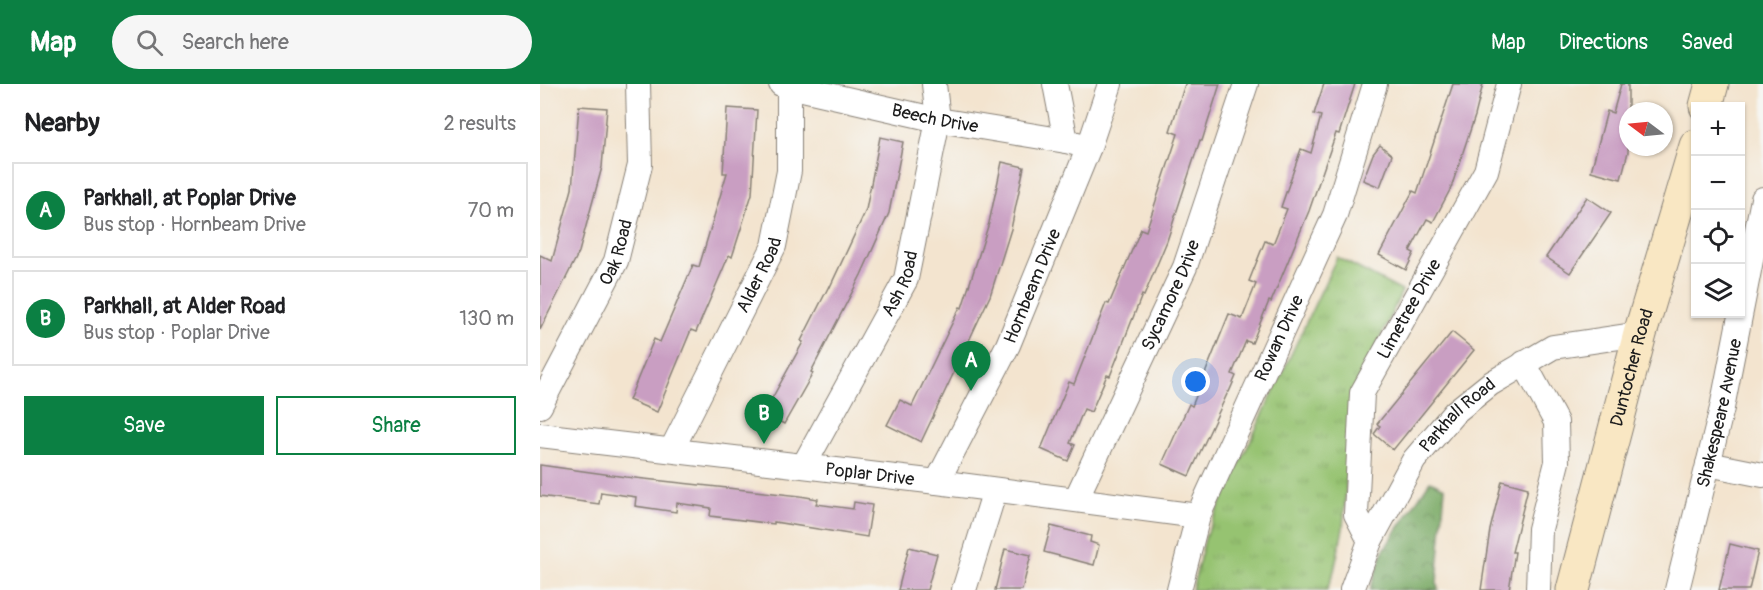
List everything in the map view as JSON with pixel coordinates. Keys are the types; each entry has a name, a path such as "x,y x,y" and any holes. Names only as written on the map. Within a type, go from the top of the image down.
{"main road":[{"path":"1707,102 1712,84"},
{"name":"Duntocher Road","path":"1574,590 1640,334 1692,156"}],"street":[{"name":"Oak Road","path":"540,406 616,261 640,165 638,84"},
{"name":"Ash Road","path":"804,465 906,279 939,120 934,84"},
{"path":"1055,84 1078,144"},
{"name":"Hornbeam Drive","path":"937,482 1008,345 1078,144 1110,84"},
{"name":"Sycamore Drive","path":"1076,499 1185,267 1246,84"},
{"name":"Rowan Drive","path":"1179,590 1198,516 1335,215 1375,84"},
{"name":"Limetree Drive","path":"1370,542 1356,514 1362,393 1486,171 1509,84"},
{"name":"Beech Drive","path":"786,85 939,120 1078,144"},
{"name":"Alder Road","path":"672,449 774,246 789,171 786,85"},
{"name":"Shakespeare Avenue","path":"1677,590 1722,408 1763,199"},
{"name":"Parkhall Road","path":"1352,590 1370,542 1414,460 1455,412 1490,384 1554,347 1640,334"},
{"path":"1524,363 1556,422 1557,462 1540,529 1538,590"},
{"name":"Poplar Drive","path":"540,435 804,465 1198,516"},
{"path":"1708,464 1763,475"},
{"path":"964,590 995,489"}],"green space":[{"path":"1337,257 1402,291 1352,399 1343,529 1334,571 1327,590 1192,590 1206,535"},
{"path":"1430,481 1445,488 1438,590 1370,590 1383,551"}],"building":[{"path":"1185,84 1220,84 1167,241 1144,296 1142,295 1110,376 1107,375 1091,412 1084,409 1070,443 1075,445 1068,461 1041,449 1069,382 1074,384 1106,303 1109,304 1141,229 1146,231 1178,134 1170,131"},
{"path":"1324,84 1355,84 1339,134 1336,133 1309,211 1271,302 1269,301 1252,343 1246,341 1232,374 1236,376 1189,476 1162,464 1189,404 1192,406 1229,314 1242,319 1256,284 1249,281 1265,241 1273,244 1287,209 1281,207 1301,149 1311,153 1321,116 1314,114"},
{"path":"1453,84 1483,84 1451,188 1433,222 1427,219 1410,251 1414,253 1406,270 1379,255 1413,191 1417,193"},
{"path":"1621,84 1628,84 1628,102 1619,102 1619,156 1627,156 1621,179 1591,171 1607,111 1613,113"},
{"path":"579,106 607,108 602,167 579,252 540,330 540,255 552,261 572,189"},
{"path":"727,108 757,110 752,194 732,257 729,255 696,332 691,330 657,412 629,400 654,339 660,342 693,265 699,267 727,173 723,173"},
{"path":"880,137 903,142 889,213 861,275 811,372 813,373 784,424 764,413 803,342 801,341 830,287 866,210"},
{"path":"1380,145 1392,155 1380,187 1363,180 1373,154"},
{"path":"1002,162 1024,167 1011,229 990,296 921,442 887,425 900,400 912,406 960,307 962,308 989,223"},
{"path":"1587,197 1611,213 1570,273 1546,257"},
{"path":"1452,332 1474,350 1393,450 1374,434 1380,426 1377,424"},
{"path":"540,465 800,496 818,499 816,504 853,509 854,502 872,505 867,537 774,522 774,524 710,516 711,508 677,503 676,512 635,506 636,497 601,492 599,504 540,496"},
{"path":"1502,481 1528,488 1512,552 1515,552 1509,590 1481,590 1490,530"},
{"path":"1051,526 1091,536 1090,542 1099,545 1094,565 1044,552"},
{"path":"1730,544 1758,551 1749,590 1719,590"},
{"path":"909,547 937,554 927,590 898,590"},
{"path":"1005,549 1031,555 1022,590 995,590"}],"place":[{"name":"Parkhall, at Poplar Drive","path":"971,391"},
{"name":"Parkhall, at Alder Road","path":"764,444"}]}
